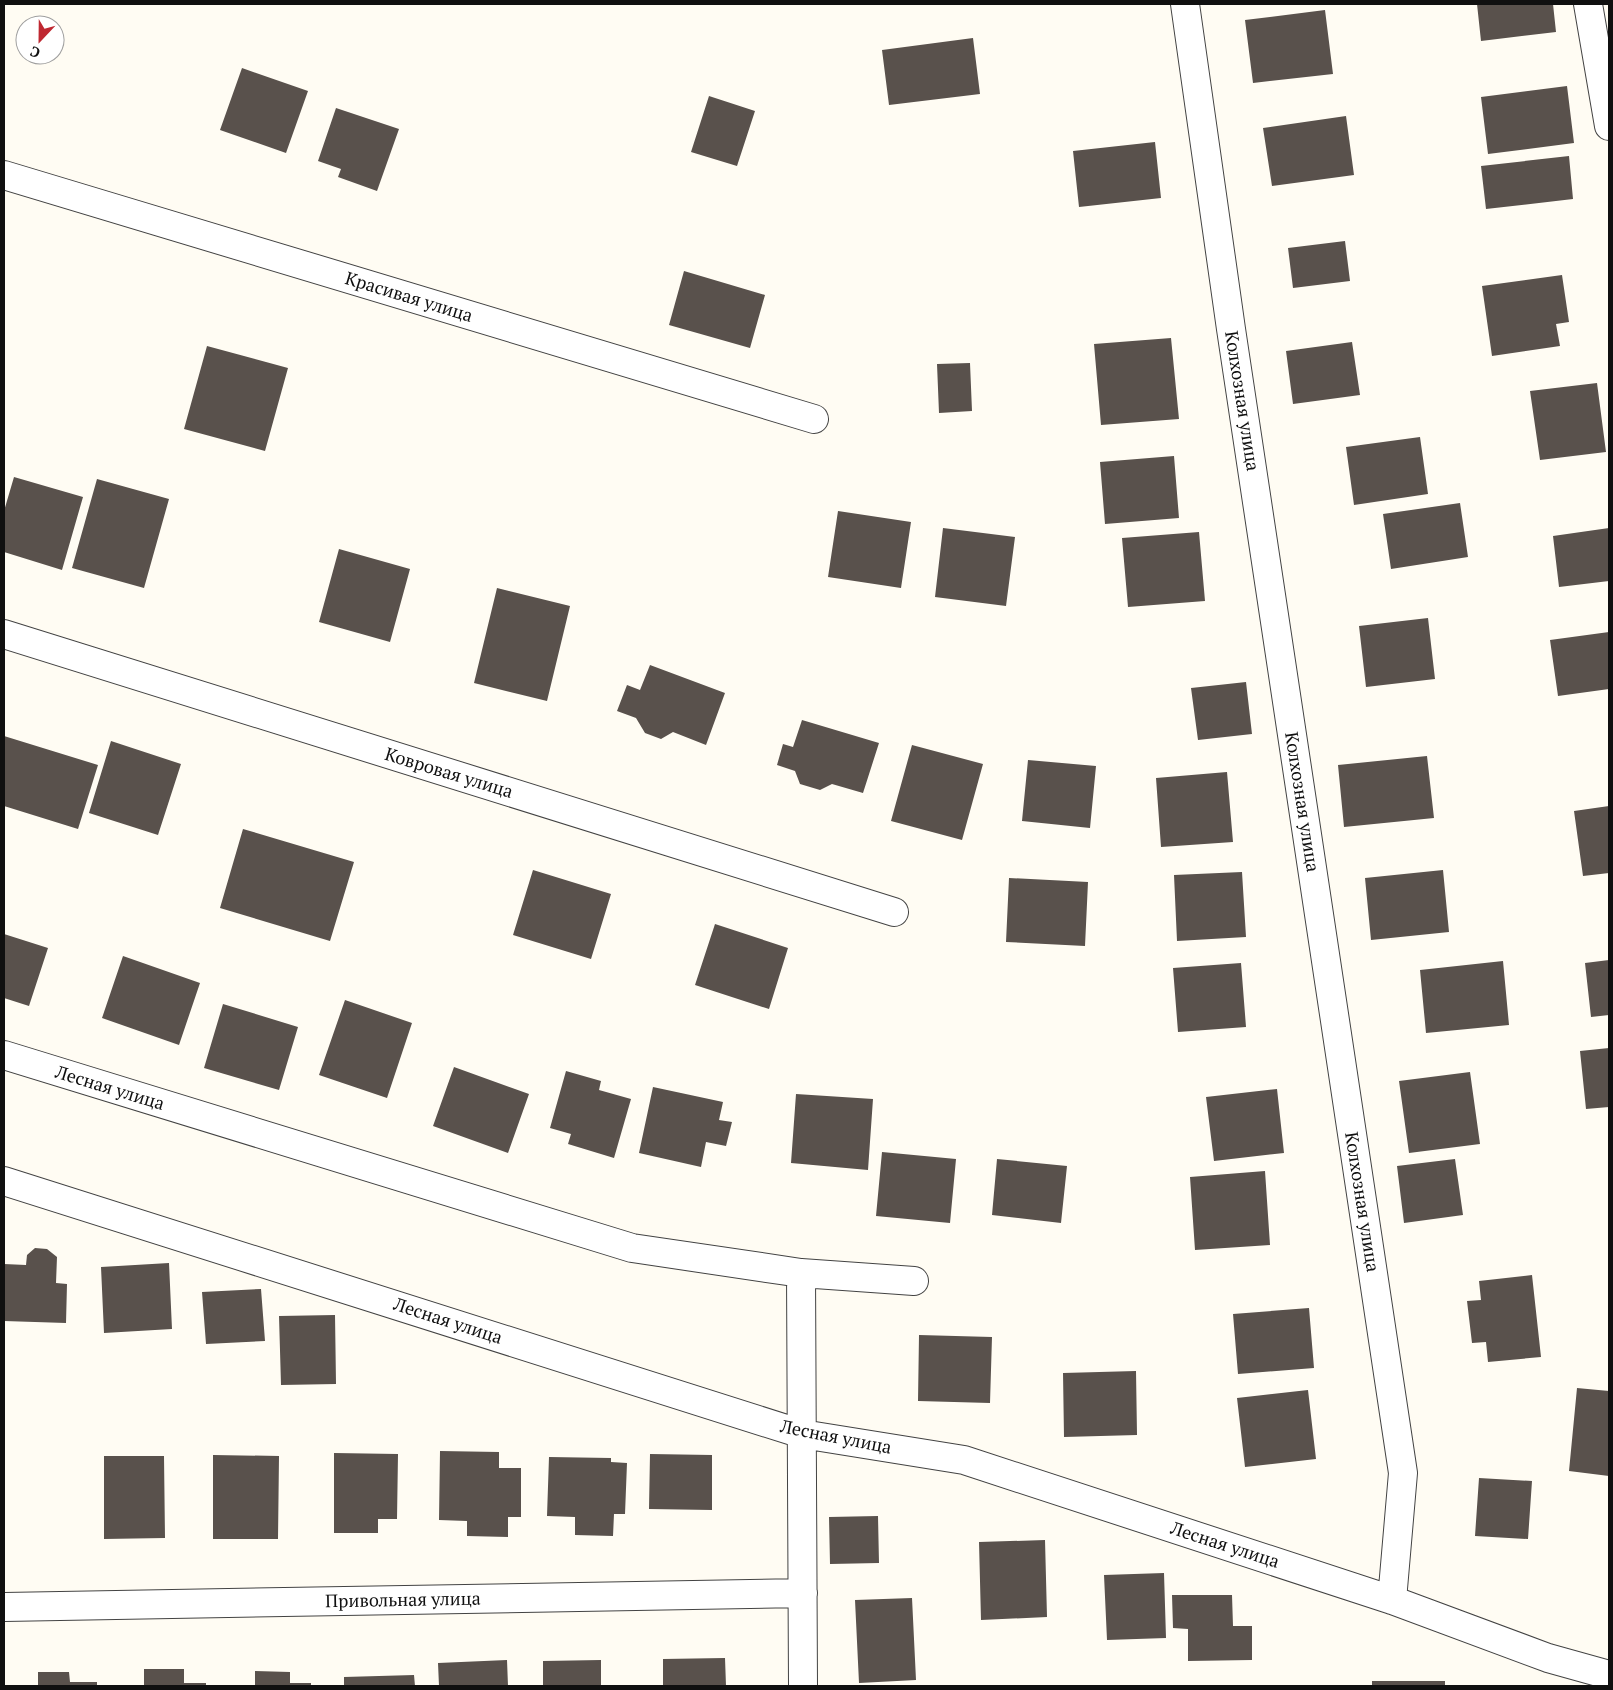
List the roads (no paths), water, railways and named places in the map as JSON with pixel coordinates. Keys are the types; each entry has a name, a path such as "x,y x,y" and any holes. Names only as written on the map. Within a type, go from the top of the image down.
{"street":[{"name":"Колхозная улица","path":"1185,4 1231,329 1403,1473 1392,1600"},
{"path":"1588,4 1609,126"},
{"name":"Красивая улица","path":"4,175 814,419"},
{"name":"Ковровая улица","path":"4,634 894,912"},
{"name":"Лесная улица","path":"4,1055 632,1248 801,1273 914,1281"},
{"name":"Лесная улица","path":"4,1181 802,1434 964,1460 1392,1600 1548,1658 1609,1675"},
{"path":"801,1273 803,1686"},
{"name":"Привольная улица","path":"4,1607 803,1592"}]}
